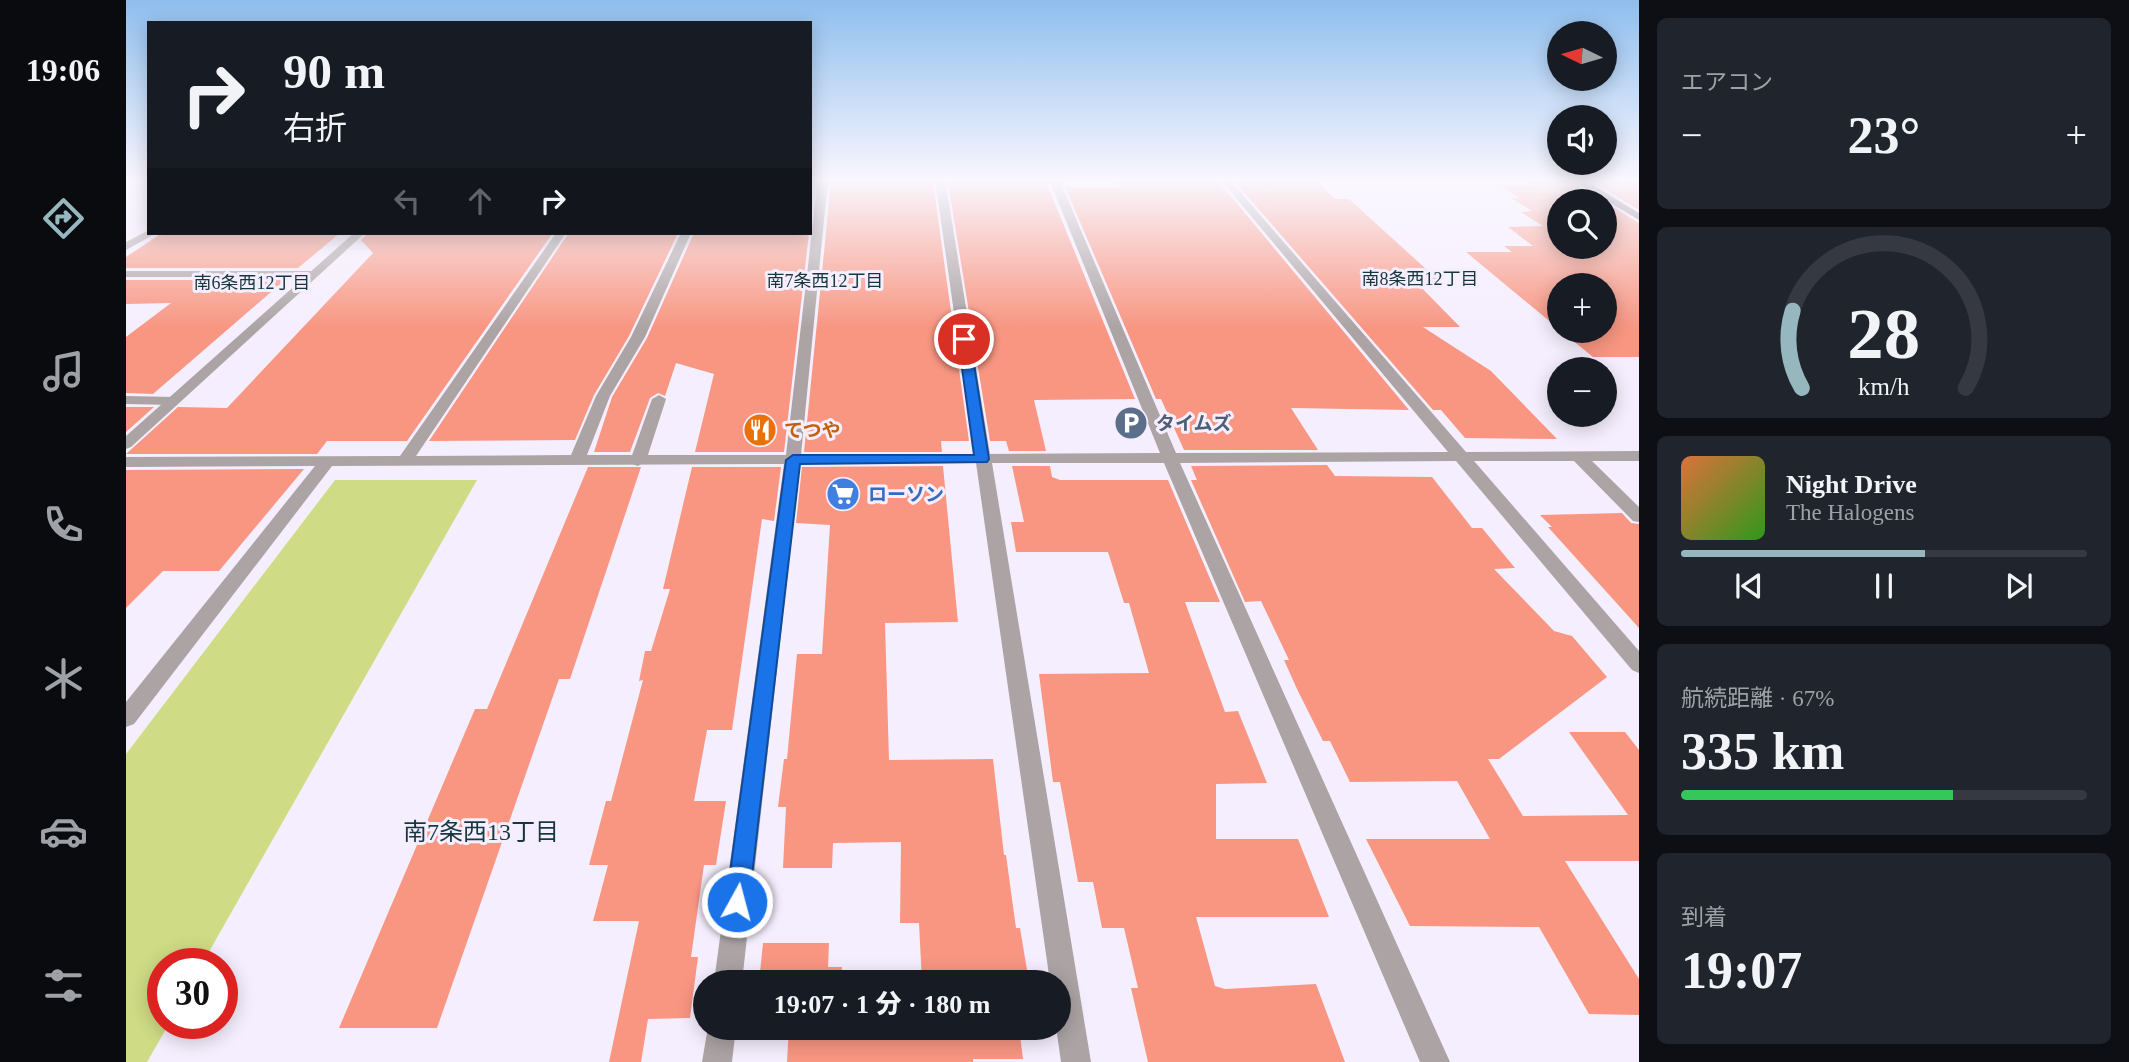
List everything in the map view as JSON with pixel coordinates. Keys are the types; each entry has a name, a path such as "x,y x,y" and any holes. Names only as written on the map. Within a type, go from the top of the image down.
{"street":[{"path":"729,970 793,460 818,229"},
{"path":"947,229 1076,1062"},
{"path":"1074,229 1170,458 1435,1062"},
{"path":"1266,229 1635,655"},
{"path":"126,247 147,234"},
{"path":"126,444 358,235"},
{"path":"405,461 560,235"},
{"path":"577,461 603,396 638,337 685,235"},
{"path":"126,274 314,274"},
{"path":"638,461 659,399"},
{"path":"126,400 174,401"},
{"path":"1579,457 1639,517"},
{"path":"126,462 1639,457"},
{"path":"126,718 327,462"},
{"path":"718,1062 721,1040"}],"green space":[{"path":"335,480 477,480 211,948 147,948 147,1039 160,1039 147,1062 126,1062 126,754"}],"building":[{"path":"826,229 939,229 969,441 941,441 942,452 804,452"},
{"path":"955,229 1065,229 1135,399 1034,400 1046,451 1009,451 1006,441 990,441"},
{"path":"1083,229 1258,229 1409,410 1291,408 1318,450 1184,450 1161,399 1156,399"},
{"path":"1275,229 1382,229 1437,279 1413,279 1460,327 1423,327 1491,371 1557,439 1465,438 1441,410 1433,410"},
{"path":"1510,229 1547,229 1547,259 1617,259 1617,229 1639,229 1639,357 1593,357 1576,343 1617,343 1617,273 1547,273 1547,319 1466,252 1512,252 1504,246 1533,246"},
{"path":"159,235 338,235 298,268 126,268 126,257"},
{"path":"366,235 551,235 407,441 327,441 317,454 126,454 178,407 227,408 373,253 361,240"},
{"path":"567,235 677,235 629,336 594,395 575,440 429,441"},
{"path":"693,235 809,235 784,452 695,452 714,374 676,363 665,396 658,393 650,398 630,452 594,452 612,397 647,338"},
{"path":"126,280 285,280 153,394 126,393 126,337 171,303 126,304"},
{"path":"126,407 154,407 126,432"},
{"path":"1327,465 1335,476 1432,477 1472,528 1482,528 1515,568 1494,569 1554,631 1572,636 1607,677 1499,759 1488,759 1523,816 1628,815 1569,732 1625,732 1639,750 1639,861 1565,861 1639,979 1639,1015 1589,1014 1539,927 1410,926 1366,839 1490,839 1457,781 1350,782 1330,741 1323,741 1297,689 1284,660 1289,660 1261,601 1245,602 1191,480 1197,480 1191,466"},
{"path":"943,466 958,622 885,623 889,760 993,759 1004,855 1016,928 1020,928 1027,970 921,970 919,923 900,923 901,842 833,843 832,868 783,868 786,807 778,807 784,759 787,759 797,654 822,654 830,525 796,523 802,467"},
{"path":"1012,466 1050,466 1052,477 1060,480 1168,480 1220,602 1185,602 1225,712 1238,711 1267,783 1216,784 1216,839 1298,839 1329,917 1196,917 1215,986 1225,989 1316,984 1345,1062 1148,1062 1131,988 1138,988 1124,928 1102,928 1093,882 1078,882 1060,782 1053,782 1039,674 1149,673 1129,603 1124,603 1108,552 1016,552 1011,522 1024,522"},
{"path":"588,467 641,467 570,679 559,679 437,1028 339,1028 475,709 487,709"},
{"path":"692,467 781,467 774,521 762,519 732,730 707,730 694,801 726,801 716,865 704,865 691,957 698,957 696,970 693,970 690,1018 648,1019 641,1062 609,1062 639,921 593,921 608,865 589,865 606,801 611,801 643,680 639,681 645,651 651,651 670,589 663,589"},
{"path":"304,469 219,571 163,571 126,608 126,470"},
{"path":"1622,513 1631,523 1639,524 1639,628 1540,515"},
{"path":"763,943 829,943 828,967 842,967 842,970 760,970"},
{"path":"788,1040 1021,1040 1023,1059 973,1059 973,1062 787,1062"}],"place":[{"name":"タイムズ","path":"1131,423"},
{"name":"てつや","path":"760,430"},
{"name":"ローソン","path":"843,494"}],"district":[{"name":"南8条西12丁目","path":"1420,279"},
{"name":"南7条西12丁目","path":"825,281"},
{"name":"南6条西12丁目","path":"252,283"},
{"name":"南7条西13丁目","path":"481,832"}],"route":[{"path":"737,902 793,460 982,459 964,339"}]}
